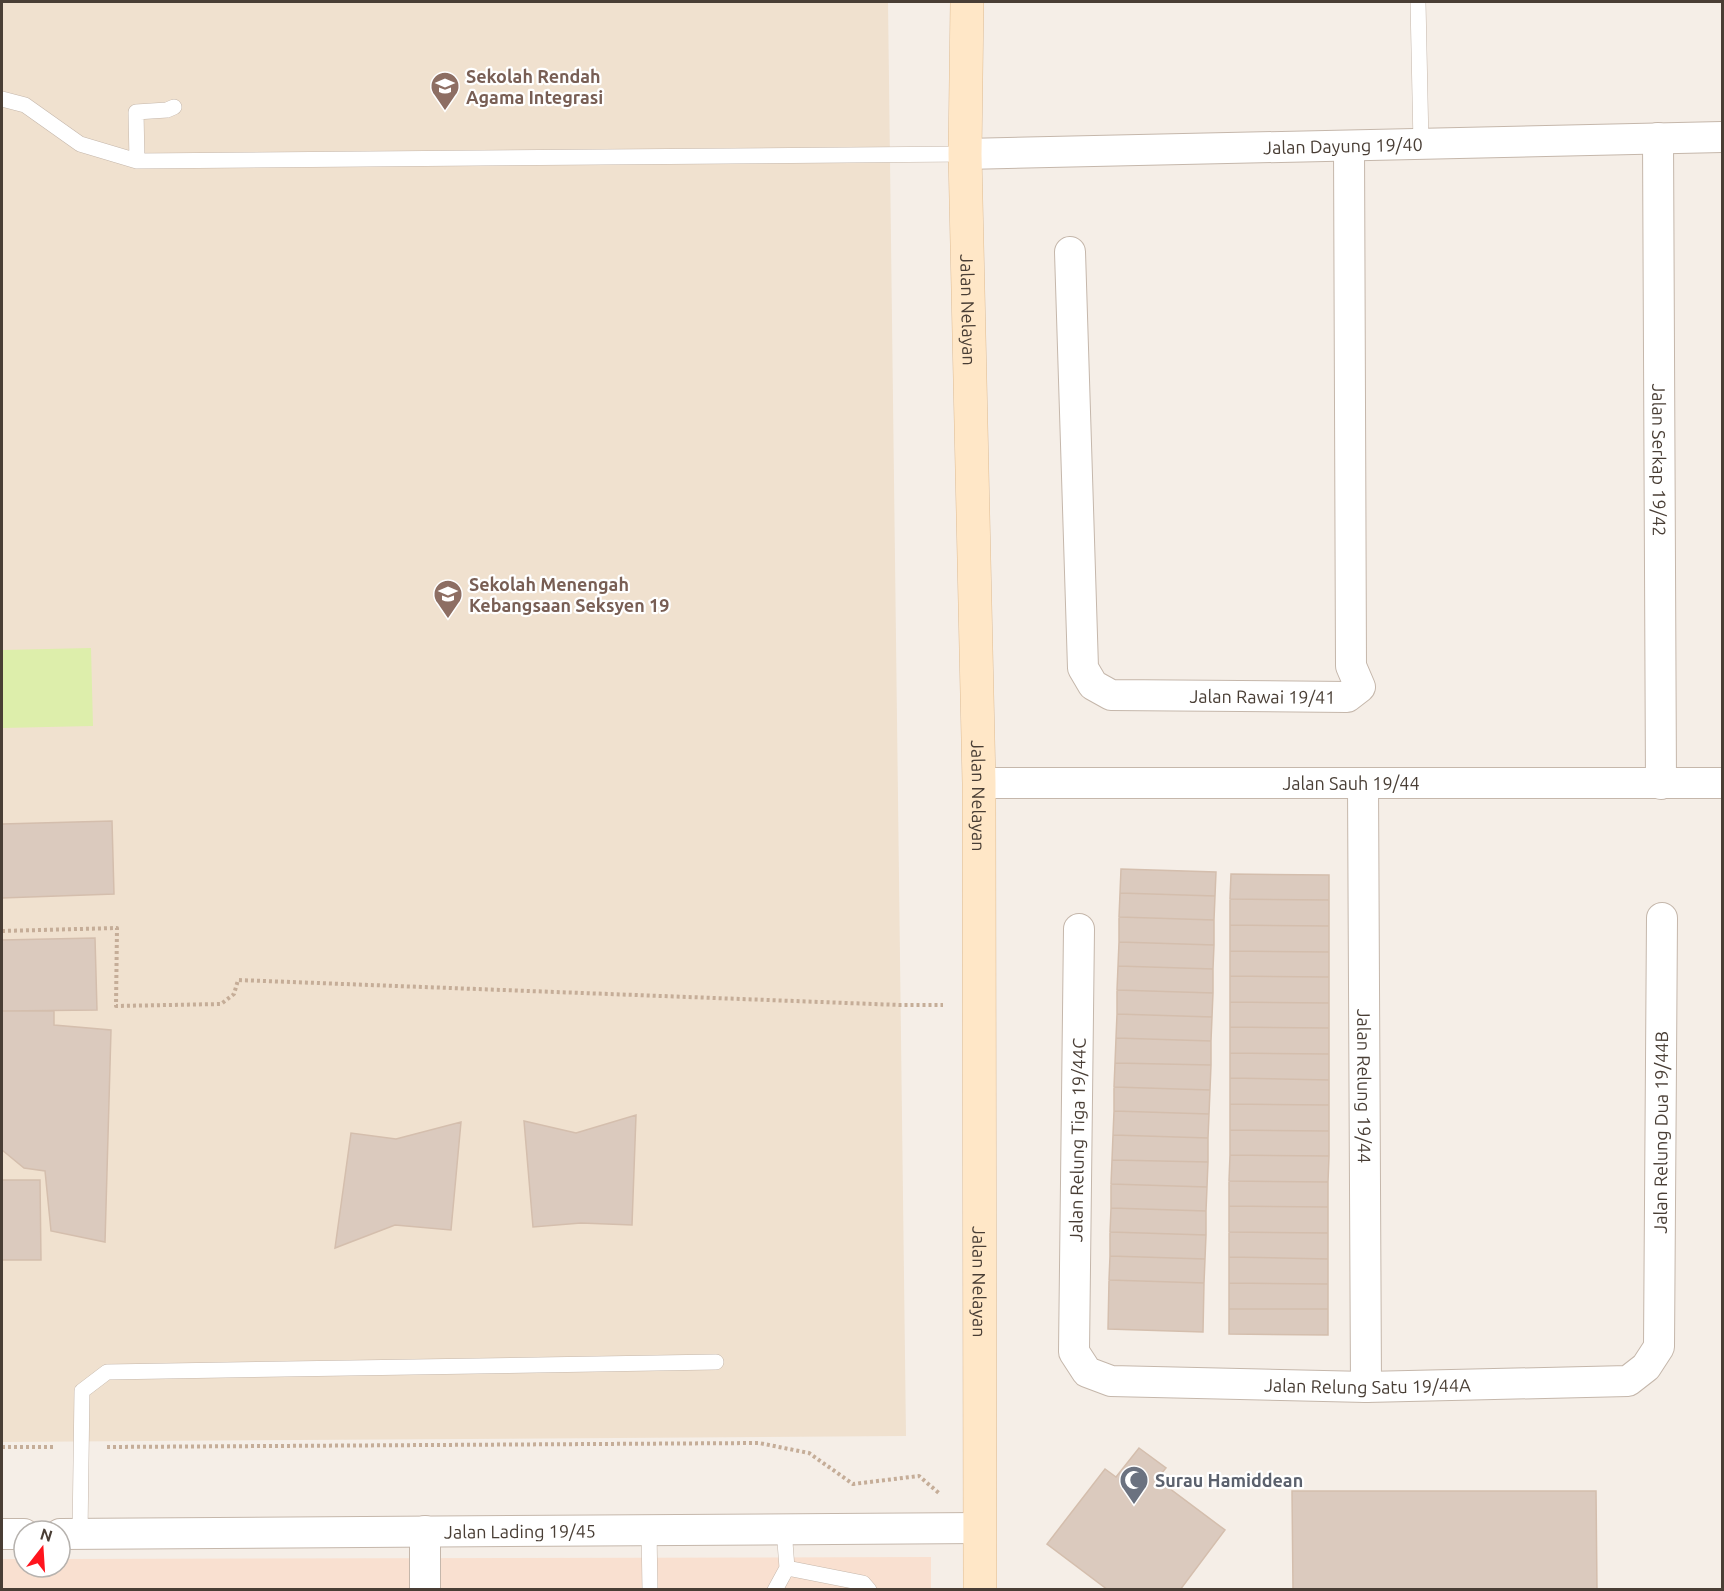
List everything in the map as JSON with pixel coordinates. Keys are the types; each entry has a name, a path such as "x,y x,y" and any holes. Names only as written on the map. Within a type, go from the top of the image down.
{"street":[{"name":"Jalan Nelayan","path":"967,2 965,154 979,783 980,1590"},
{"name":"Jalan Dayung 19/40","path":"965,154 1722,137"},
{"name":"Jalan Serkap 19/42","path":"1658,138 1661,783"},
{"name":"Jalan Rawai 19/41","path":"1070,252 1083,668 1093,685 1111,695 1347,697 1359,687 1351,666 1349,146"},
{"name":"Jalan Sauh 19/44","path":"979,783 1722,783"},
{"name":"Jalan Relung 19/44","path":"1363,784 1366,1387"},
{"name":"Jalan Relung Dua 19/44B","path":"1659,1347 1662,918"},
{"name":"Jalan Relung Tiga 19/44C","path":"1074,1352 1079,929"},
{"name":"Jalan Relung Satu 19/44A","path":"1074,1352 1087,1372 1111,1381 1366,1387 1628,1381 1646,1367 1659,1347"},
{"name":"Jalan Lading 19/45","path":"72,1534 980,1527"},
{"path":"425,1531 425,1590"}],"lane":[{"path":"1418,2 1422,144"},
{"path":"2,99 25,105 80,144 137,161 965,154"},
{"path":"137,161 136,112 166,110 174,107"},
{"path":"72,1519 81,1447 82,1391 107,1372 716,1362"},
{"path":"775,1590 787,1568 784,1529"},
{"path":"650,1530 651,1590"},
{"path":"787,1568 863,1583 869,1590"},
{"path":"818,1573 819,1590"}],"path":[{"path":"2,931 117,928 116,1006 221,1004 234,994 238,980 900,1005 980,1005"},
{"path":"2,1447 759,1443 809,1454 853,1484 919,1476 980,1527"}],"shaded area":[{"name":"Sekolah Menengah Kebangsaan Seksyen 19","path":"2,2 888,2 906,1436 2,1442"},
{"path":"931,1557 931,1589 2,1590 2,1559 12,1559 12,1579 72,1579 72,1559"}],"green space":[{"path":"91,648 93,726 2,728 2,650"}],"building":[{"path":"112,821 114,894 2,898 2,824"},
{"path":"1121,869 1216,872 1215,896 1120,893"},
{"path":"1231,874 1329,875 1329,900 1230,899"},
{"path":"1120,893 1215,896 1214,920 1119,917"},
{"path":"1230,899 1329,900 1329,926 1230,925"},
{"path":"1119,917 1214,920 1214,945 1119,942"},
{"path":"1230,925 1329,926 1329,952 1230,951"},
{"path":"95,938 97,1010 2,1011 2,940"},
{"path":"1119,942 1214,945 1213,969 1118,966"},
{"path":"1230,951 1329,952 1329,977 1230,976"},
{"path":"1118,966 1213,969 1213,993 1117,990"},
{"path":"1230,976 1329,977 1329,1003 1230,1002"},
{"path":"1117,990 1213,993 1212,1017 1117,1014"},
{"path":"1230,1002 1329,1003 1329,1028 1230,1027"},
{"path":"2,1011 54,1011 54,1025 111,1030 105,1242 51,1231 45,1171 24,1168 2,1150"},
{"path":"1117,1014 1212,1017 1211,1041 1116,1038"},
{"path":"1230,1027 1329,1028 1329,1054 1230,1053"},
{"path":"1116,1038 1211,1041 1211,1065 1115,1063"},
{"path":"1230,1053 1329,1054 1329,1080 1230,1078"},
{"path":"1115,1063 1211,1065 1210,1090 1114,1087"},
{"path":"1230,1078 1329,1080 1329,1105 1230,1104"},
{"path":"1114,1087 1210,1090 1209,1114 1114,1111"},
{"path":"1230,1104 1329,1105 1329,1131 1230,1130"},
{"path":"1114,1111 1209,1114 1208,1138 1113,1135"},
{"path":"636,1115 632,1225 581,1223 533,1227 524,1121 576,1133"},
{"path":"461,1122 451,1230 395,1225 335,1248 351,1133 396,1139"},
{"path":"1230,1130 1329,1131 1329,1156 1230,1155"},
{"path":"1113,1135 1208,1138 1208,1162 1112,1160"},
{"path":"1230,1155 1329,1156 1328,1182 1229,1181"},
{"path":"1112,1160 1208,1162 1207,1187 1111,1184"},
{"path":"2,1180 40,1180 41,1260 2,1260"},
{"path":"1229,1181 1328,1182 1328,1207 1229,1206"},
{"path":"1111,1184 1207,1187 1206,1211 1111,1208"},
{"path":"1229,1206 1328,1207 1328,1233 1229,1232"},
{"path":"1111,1208 1206,1211 1206,1235 1110,1232"},
{"path":"1110,1232 1206,1235 1205,1259 1110,1256"},
{"path":"1229,1232 1328,1233 1328,1259 1229,1257"},
{"path":"1110,1256 1205,1259 1204,1283 1109,1280"},
{"path":"1229,1257 1328,1259 1328,1284 1229,1283"},
{"path":"1109,1280 1204,1283 1203,1332 1108,1329"},
{"path":"1229,1283 1328,1284 1328,1309 1229,1309"},
{"path":"1229,1309 1328,1309 1328,1335 1229,1334"},
{"name":"Surau Hamiddean","path":"1139,1448 1166,1468 1157,1479 1225,1530 1180,1590 1108,1590 1047,1544 1105,1469 1116,1477"},
{"path":"1292,1491 1596,1491 1597,1590 1293,1590"}],"place":[{"name":"Sekolah Rendah Agama Integrasi","path":"445,112"},
{"name":"Sekolah Menengah Kebangsaan Seksyen 19","path":"448,620"},
{"name":"Surau Hamiddean","path":"1134,1506"}]}
